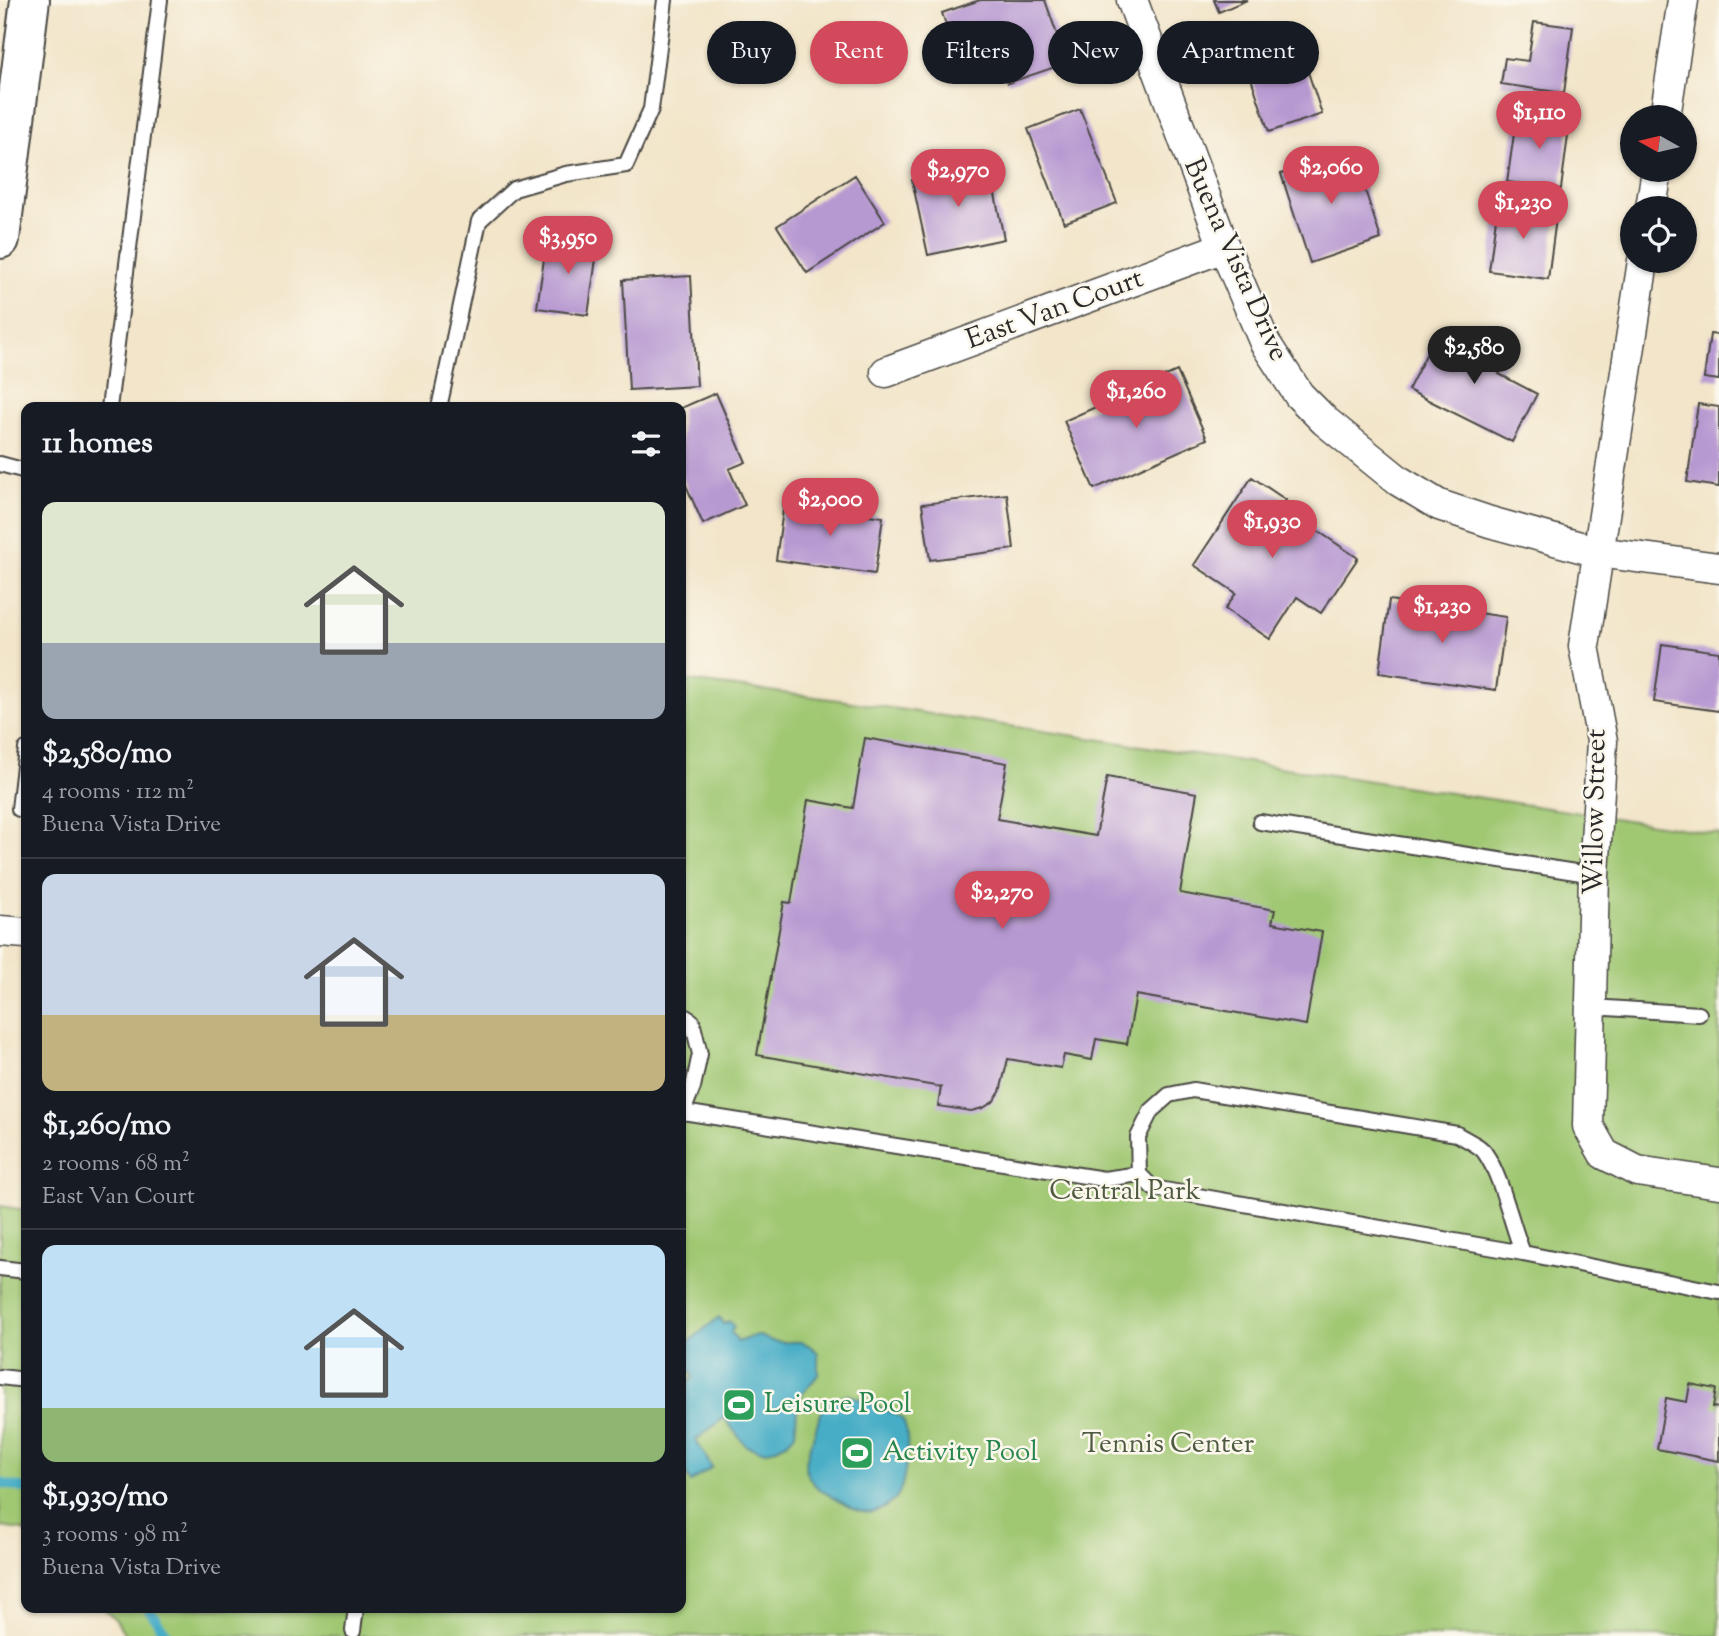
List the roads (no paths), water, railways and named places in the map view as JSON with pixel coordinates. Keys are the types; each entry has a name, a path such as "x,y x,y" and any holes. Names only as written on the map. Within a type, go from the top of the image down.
{"main road":[{"path":"0,239 30,0"}],"street":[{"name":"Buena Vista Drive","path":"1132,0 1224,247 1265,343 1298,395 1325,421 1399,481 1439,505 1598,552 1719,568"},
{"path":"1667,105 1683,0"},
{"name":"East Van Court","path":"886,372 1224,247"},
{"name":"Willow Street","path":"1641,273 1584,646 1602,741 1594,875 1588,1126 1604,1154 1637,1171 1719,1183"},
{"path":"0,931 21,933"}],"lane":[{"path":"110,402 160,0"},
{"path":"440,402 479,221 514,189 566,174 625,165 651,109 665,0"},
{"path":"0,464 21,470"},
{"path":"21,792 21,809"},
{"path":"1260,822 1594,875"},
{"path":"1592,1007 1699,1014"},
{"path":"686,1017 692,1021 700,1054 693,1087 686,1103"},
{"path":"1523,1253 1501,1186 1484,1151 1457,1135 1193,1090 1169,1096 1151,1111 1138,1137 1139,1174 1153,1188 1523,1253 1719,1292"},
{"path":"686,1113 1104,1179 1139,1174"},
{"path":"0,1268 21,1270"},
{"path":"0,1377 21,1379"},
{"path":"352,1631 355,1613"}],"water":[{"name":"Leisure Pool","path":"719,1317 723,1324 729,1321 734,1327 731,1332 738,1342 756,1335 773,1341 801,1342 812,1347 818,1353 818,1375 798,1399 795,1434 788,1442 773,1450 762,1451 746,1446 724,1418 696,1440 712,1467 691,1482 686,1475 686,1383 694,1377 686,1366 686,1344"},
{"name":"Activity Pool","path":"848,1395 899,1417 907,1434 906,1467 899,1493 884,1508 868,1513 852,1508 819,1489 806,1469 807,1456 819,1417 828,1403"}],"waterway":[{"path":"0,1483 21,1488"},
{"path":"152,1613 168,1636"}],"place":[{"name":"Leisure Pool","path":"739,1405"},
{"name":"Activity Pool","path":"857,1453"}],"park label":[{"name":"Central Park","path":"1125,1192"},
{"name":"Tennis Center","path":"1168,1445"}]}
